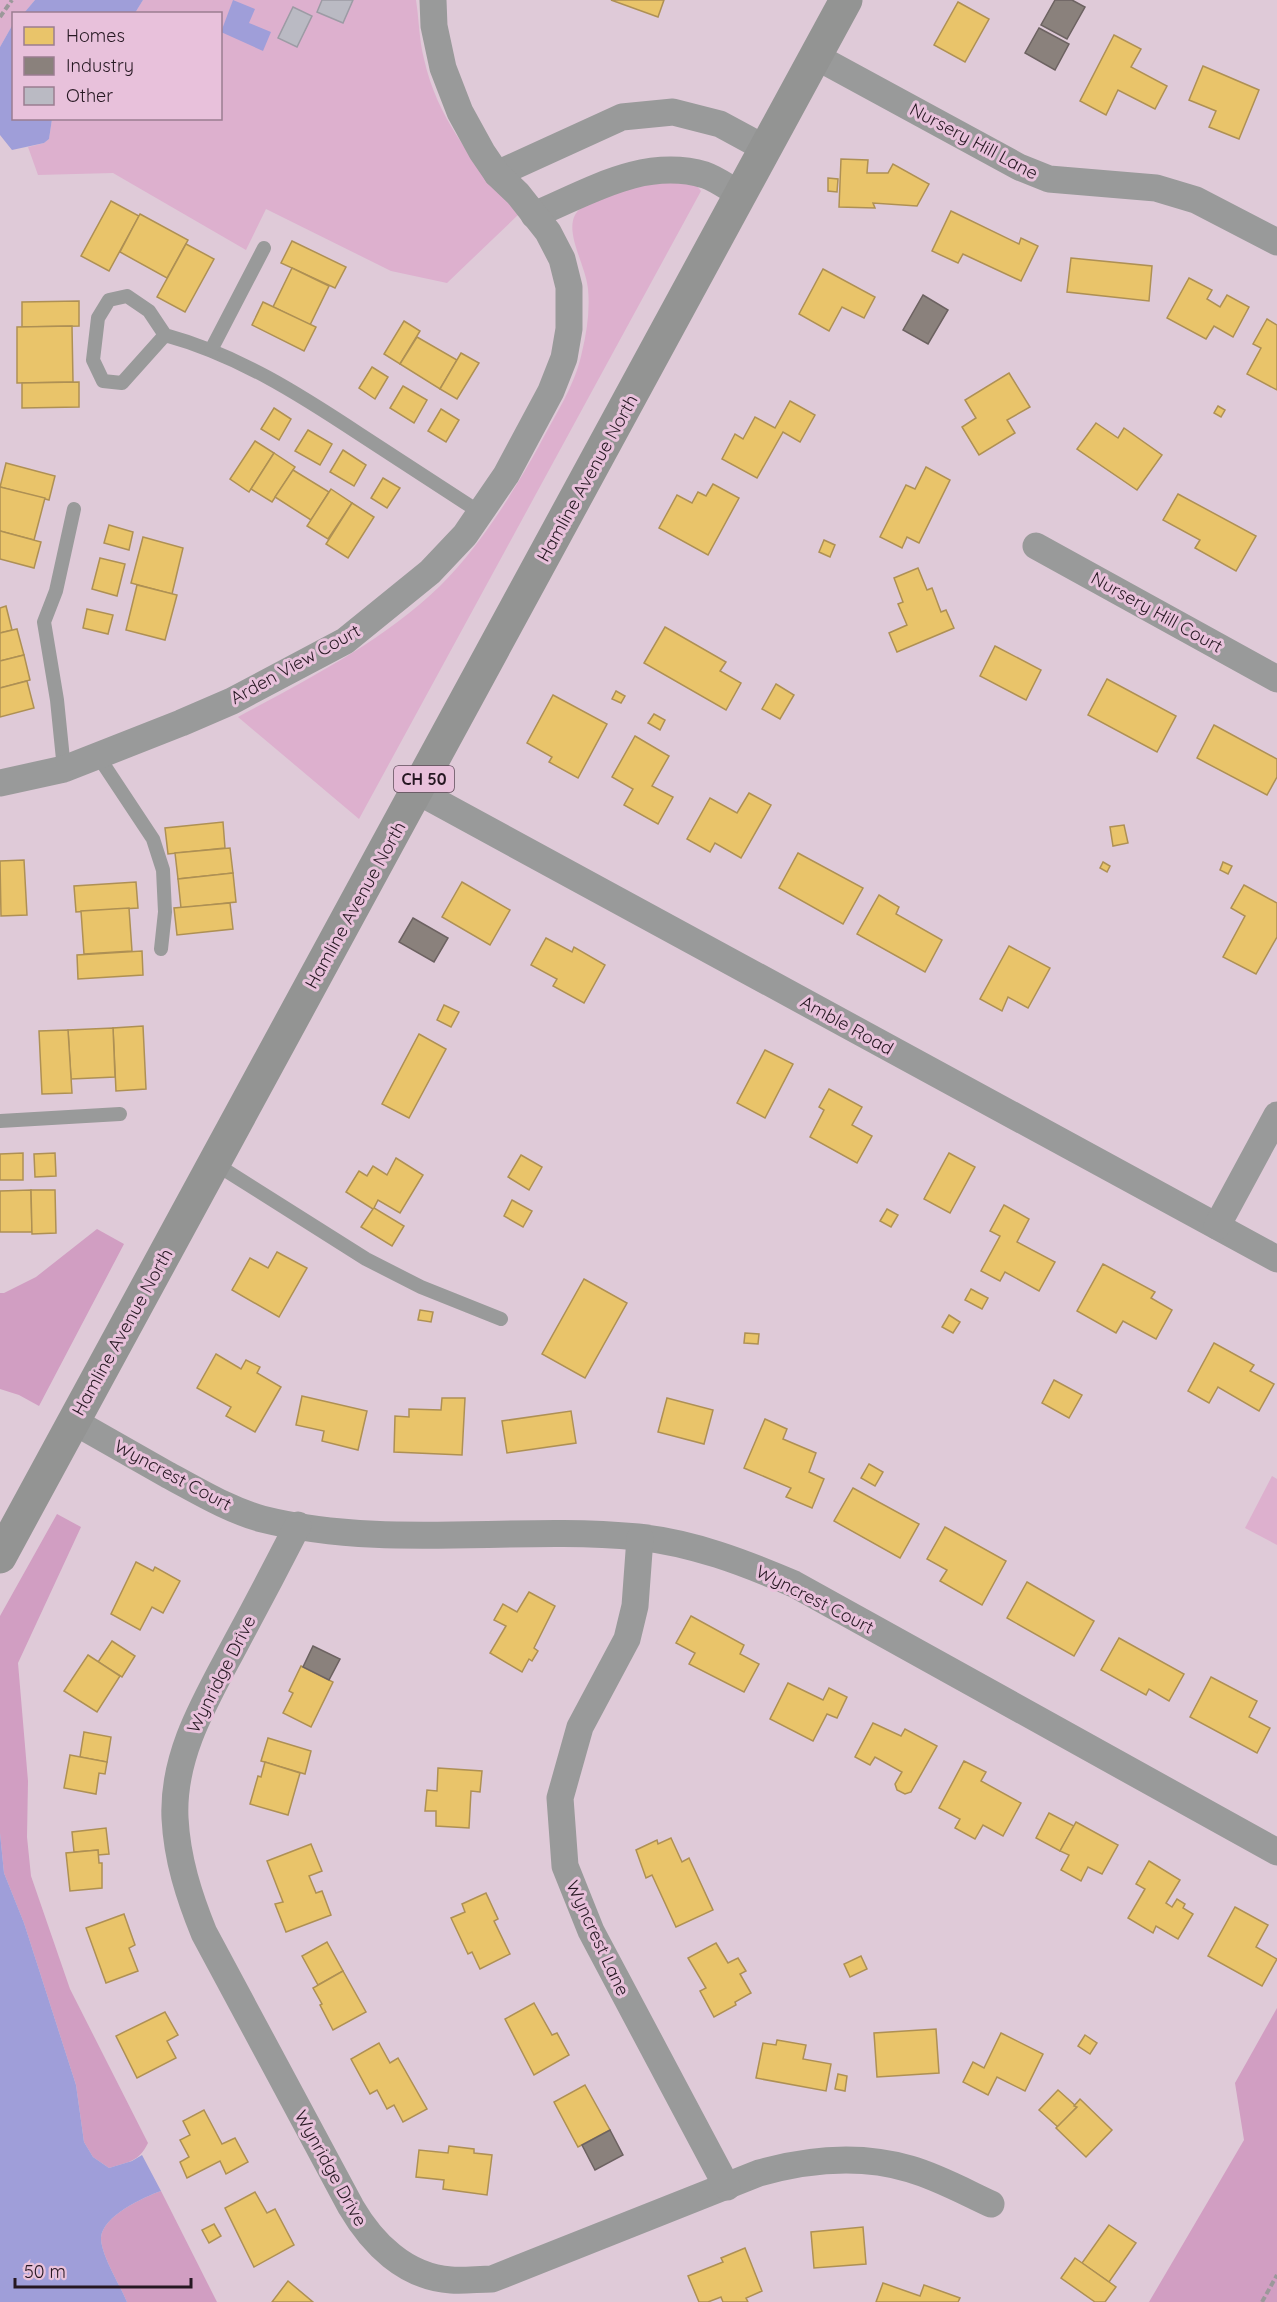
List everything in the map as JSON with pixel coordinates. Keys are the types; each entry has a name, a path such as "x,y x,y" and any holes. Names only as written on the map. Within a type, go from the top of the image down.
{"main road":[{"name":"Hamline Avenue North","path":"0,1557 846,0"}],"street":[{"name":"Arden View Court","path":"0,783 64,769 232,701 345,640 430,573 465,535 506,475 551,391 564,358 569,328 569,287 562,259 548,232 497,174 460,111 443,68 434,26 433,0"},
{"name":"Nursery Hill Lane","path":"815,56 1019,167 1049,179 1156,188 1196,200 1277,242"},
{"path":"497,174 622,117 672,112 720,124 766,149"},
{"path":"526,205 635,173 671,169 707,176 741,195"},
{"name":"Nursery Hill Court","path":"1036,546 1277,679"},
{"name":"Amble Road","path":"417,790 1277,1259"},
{"path":"1217,1226 1277,1115"},
{"name":"Wyncrest Court","path":"73,1421 213,1500 261,1518 370,1534 591,1534 640,1538 685,1545 735,1559 794,1584 1277,1852"},
{"name":"Wynridge Drive","path":"298,1525 206,1697 193,1728 179,1774 175,1817 188,1892 204,1934 363,2229 381,2248 394,2258 424,2274 450,2280 492,2279 759,2174 790,2164 833,2159 870,2160 911,2169 991,2204"},
{"name":"Wyncrest Lane","path":"640,1538 635,1606 627,1639 580,1727 560,1798 565,1866 591,1931 727,2187"}],"lane":[{"path":"211,350 264,248"},
{"path":"165,335 122,383 103,381 93,360 98,318 109,300 128,296 149,311 165,335 242,363 322,409 481,513"},
{"path":"64,769 57,700 44,622 56,591 74,509"},
{"path":"98,756 153,839 163,870 165,912 161,949"},
{"path":"0,1121 120,1114"},
{"path":"214,1163 366,1259 421,1287 501,1319"}],"path":[{"path":"0,17 12,0"},
{"path":"1262,2302 1277,2275"}],"shaded area":[{"path":"0,0 35,0 25,12 12,12 12,26 0,47"},
{"path":"143,0 416,0 422,52 430,82 439,103 461,142 519,214 447,283 391,271 266,209 246,250 113,173 38,175 28,147 44,143 49,139 52,120 222,120 222,12 136,12"},
{"path":"661,178 697,186 701,191 359,819 238,717 343,658 394,625 440,586 469,554 528,465 564,400 579,365 587,328 589,297 574,241 575,215 581,208 601,197"},
{"path":"97,1229 124,1244 39,1406 19,1395 0,1389 0,1293 36,1277"},
{"path":"1272,1476 1277,1479 1277,1545 1245,1528"},
{"path":"57,1514 81,1527 18,1663 28,1781 27,1837 31,1876 70,1989 148,2143 137,2158 109,2168 93,2157 84,2142 76,2085 24,1923 4,1873 0,1833 0,1616"},
{"path":"1277,2008 1277,2302 1149,2302 1244,2140 1235,2083"},
{"path":"161,2191 217,2302 127,2302 104,2253 101,2238 103,2230 108,2222 125,2208"}],"water":[{"path":"35,0 143,0 136,12 25,12"},
{"path":"233,0 255,9 249,23 271,32 263,51 222,32"},
{"path":"12,26 12,120 52,120 49,139 44,143 12,150 0,135 0,47"},
{"path":"0,1833 4,1873 24,1923 76,2085 84,2142 93,2157 109,2168 132,2161 142,2155 161,2191 125,2208 108,2222 103,2230 101,2238 104,2253 127,2302 0,2302"}],"building: Homes":[{"path":"611,0 664,0 658,17"},
{"path":"958,2 989,19 965,62 934,45"},
{"path":"1114,35 1141,49 1131,67 1167,86 1155,109 1118,90 1106,115 1080,101"},
{"path":"1203,66 1259,90 1239,139 1209,127 1216,111 1189,100"},
{"path":"841,159 868,160 867,173 888,173 893,164 929,184 917,206 873,203 875,208 839,207"},
{"path":"828,178 838,179 837,192 828,191"},
{"path":"111,201 139,216 109,271 81,256"},
{"path":"951,211 1019,244 1021,238 1038,246 1021,281 963,254 958,263 932,251"},
{"path":"140,214 188,240 167,278 120,252"},
{"path":"292,241 346,267 335,288 281,263"},
{"path":"186,244 214,259 185,312 157,297"},
{"path":"1071,258 1152,266 1149,301 1067,292"},
{"path":"292,268 329,286 310,325 273,307"},
{"path":"823,269 875,297 864,318 842,307 829,331 799,314"},
{"path":"1189,278 1212,290 1207,299 1220,307 1227,295 1249,307 1233,337 1214,326 1206,339 1167,318"},
{"path":"79,301 79,326 22,327 22,302"},
{"path":"263,302 316,327 304,351 252,325"},
{"path":"1267,319 1277,325 1277,390 1247,374 1261,348 1253,344"},
{"path":"404,321 420,331 400,364 384,354"},
{"path":"72,326 73,382 17,383 17,327"},
{"path":"417,337 457,360 440,389 400,364"},
{"path":"461,353 479,363 457,399 440,389"},
{"path":"372,367 388,377 375,399 359,388"},
{"path":"1009,373 1030,407 1007,420 1015,433 979,455 962,427 976,418 965,400"},
{"path":"79,382 79,407 22,408 22,383"},
{"path":"403,386 427,400 414,423 390,408"},
{"path":"790,401 815,415 800,442 783,432 757,478 722,459 735,434 743,439 755,417 775,428"},
{"path":"1218,406 1225,410 1221,417 1214,413"},
{"path":"274,408 291,419 279,440 261,429"},
{"path":"441,409 459,420 446,442 428,431"},
{"path":"1096,423 1118,438 1124,428 1162,455 1137,490 1077,449"},
{"path":"308,430 332,444 320,465 295,451"},
{"path":"255,441 274,453 249,492 230,479"},
{"path":"343,450 366,465 354,486 330,472"},
{"path":"274,453 295,467 272,502 251,489"},
{"path":"6,463 55,476 49,500 0,487"},
{"path":"926,467 950,480 919,543 907,537 902,548 880,537 906,485 915,489"},
{"path":"293,470 329,492 311,520 275,497"},
{"path":"383,478 400,488 387,508 371,498"},
{"path":"713,484 739,498 708,555 659,528 677,495 692,503 698,492 706,496"},
{"path":"0,487 45,498 34,540 0,531"},
{"path":"331,489 352,503 328,539 307,526"},
{"path":"1178,494 1256,536 1236,571 1195,548 1200,540 1163,520"},
{"path":"352,503 374,517 348,558 326,544"},
{"path":"109,525 133,532 129,550 104,543"},
{"path":"0,531 41,542 34,568 0,559"},
{"path":"143,537 183,548 172,594 131,583"},
{"path":"824,540 835,545 830,557 819,552"},
{"path":"100,558 125,564 117,596 92,589"},
{"path":"918,568 927,590 932,588 941,612 946,610 954,628 897,652 889,633 907,625 898,604 903,602 894,578"},
{"path":"137,585 177,595 165,640 126,630"},
{"path":"6,606 12,630 0,633 0,608"},
{"path":"87,609 113,615 108,634 83,628"},
{"path":"665,627 726,662 720,671 741,683 726,710 644,663"},
{"path":"17,629 24,655 0,661 0,633"},
{"path":"995,646 1041,670 1026,700 980,676"},
{"path":"24,655 30,680 0,688 0,661"},
{"path":"1107,679 1176,716 1157,752 1088,715"},
{"path":"27,681 34,708 0,717 0,688"},
{"path":"776,684 794,695 780,719 762,709"},
{"path":"616,691 625,696 621,703 612,699"},
{"path":"553,695 607,724 578,778 549,762 552,757 527,743"},
{"path":"654,714 665,720 660,730 648,723"},
{"path":"1214,725 1277,759 1277,777 1267,795 1197,758"},
{"path":"635,736 669,756 652,786 673,797 658,824 624,805 633,789 612,777"},
{"path":"749,793 771,805 741,858 715,843 710,852 687,839 710,798 737,813"},
{"path":"223,822 225,848 168,854 165,828"},
{"path":"1124,825 1128,843 1113,846 1110,827"},
{"path":"230,848 233,873 178,879 175,853"},
{"path":"798,853 863,888 843,924 779,888"},
{"path":"24,860 27,915 1,916 0,861"},
{"path":"1103,862 1110,866 1107,872 1100,868"},
{"path":"1223,862 1232,866 1228,874 1220,870"},
{"path":"233,873 236,902 181,908 178,879"},
{"path":"136,882 138,908 76,912 74,886"},
{"path":"462,882 510,910 490,945 442,917"},
{"path":"1244,885 1277,903 1277,937 1256,974 1223,957 1245,916 1231,908"},
{"path":"879,895 899,907 896,914 942,940 925,972 857,934"},
{"path":"230,903 233,929 177,935 174,908"},
{"path":"129,908 132,951 84,954 81,911"},
{"path":"546,938 572,952 574,947 605,965 584,1003 553,986 557,979 531,965"},
{"path":"1009,946 1050,968 1028,1008 1008,997 1002,1011 980,999"},
{"path":"142,951 143,975 78,979 77,955"},
{"path":"444,1005 459,1012 451,1027 437,1020"},
{"path":"143,1026 146,1089 116,1091 113,1028"},
{"path":"113,1028 115,1077 71,1079 68,1030"},
{"path":"68,1030 72,1093 42,1094 39,1031"},
{"path":"419,1034 446,1049 409,1118 382,1104"},
{"path":"765,1050 793,1064 765,1118 737,1103"},
{"path":"829,1089 862,1107 852,1125 872,1136 857,1163 810,1137 824,1110 819,1107"},
{"path":"23,1153 23,1180 0,1180 0,1154"},
{"path":"55,1153 56,1176 35,1177 34,1154"},
{"path":"949,1153 975,1167 950,1213 924,1199"},
{"path":"521,1155 542,1167 529,1190 508,1177"},
{"path":"396,1158 423,1175 400,1213 378,1200 374,1208 404,1226 392,1246 361,1227 373,1209 346,1192 359,1171 367,1176 373,1166 387,1175"},
{"path":"31,1190 32,1232 0,1232 0,1191"},
{"path":"31,1190 55,1190 56,1233 32,1234"},
{"path":"512,1200 532,1211 523,1227 504,1216"},
{"path":"1004,1205 1029,1219 1017,1242 1055,1262 1039,1291 1005,1272 1000,1281 981,1271 1000,1236 990,1231"},
{"path":"887,1209 898,1215 891,1227 880,1221"},
{"path":"277,1252 307,1268 279,1317 232,1290 250,1258 268,1268"},
{"path":"1103,1264 1155,1292 1151,1298 1172,1310 1156,1339 1123,1321 1116,1333 1077,1311"},
{"path":"584,1279 627,1303 585,1378 542,1354"},
{"path":"971,1289 988,1298 982,1309 965,1300"},
{"path":"420,1310 433,1312 431,1322 418,1320"},
{"path":"949,1315 960,1322 953,1333 942,1327"},
{"path":"745,1333 759,1334 758,1344 744,1343"},
{"path":"1214,1343 1254,1365 1250,1371 1274,1384 1259,1411 1218,1387 1209,1403 1188,1391"},
{"path":"216,1354 241,1369 246,1360 260,1367 257,1373 281,1387 255,1432 226,1416 231,1407 197,1388"},
{"path":"1054,1380 1082,1395 1069,1418 1042,1403"},
{"path":"302,1396 367,1411 358,1450 322,1441 324,1431 296,1425"},
{"path":"442,1398 465,1398 462,1455 394,1452 395,1416 409,1417 409,1409 441,1410"},
{"path":"667,1398 713,1410 704,1444 658,1432"},
{"path":"571,1411 576,1443 507,1453 502,1421"},
{"path":"765,1419 787,1429 783,1439 816,1453 809,1472 824,1479 812,1508 786,1497 791,1488 744,1468"},
{"path":"869,1464 883,1472 875,1486 861,1478"},
{"path":"853,1488 919,1524 900,1558 834,1521"},
{"path":"945,1527 1006,1561 982,1605 940,1581 947,1570 927,1559"},
{"path":"136,1562 153,1571 155,1567 180,1581 163,1613 152,1607 140,1630 111,1614"},
{"path":"1027,1582 1094,1621 1074,1656 1007,1618"},
{"path":"529,1592 555,1606 534,1648 538,1651 532,1661 529,1659 522,1672 490,1653 506,1626 494,1620 503,1604 517,1612"},
{"path":"691,1616 744,1645 740,1654 759,1664 744,1692 689,1664 695,1653 676,1643"},
{"path":"1119,1638 1184,1674 1169,1701 1149,1689 1146,1695 1101,1670"},
{"path":"112,1641 135,1656 122,1677 98,1662"},
{"path":"88,1655 120,1676 97,1712 64,1691"},
{"path":"301,1666 333,1682 311,1727 283,1713 293,1693 289,1691"},
{"path":"1211,1677 1257,1701 1249,1717 1270,1728 1257,1753 1190,1717"},
{"path":"788,1683 823,1700 829,1688 847,1697 837,1718 827,1714 813,1741 770,1719"},
{"path":"873,1723 901,1736 905,1729 937,1746 911,1792 905,1794 897,1790 895,1784 902,1772 875,1757 870,1765 855,1757"},
{"path":"84,1732 111,1737 107,1762 80,1757"},
{"path":"268,1738 311,1751 305,1774 261,1761"},
{"path":"70,1755 107,1762 105,1774 99,1773 96,1794 64,1788"},
{"path":"964,1761 986,1772 981,1781 1021,1803 1003,1836 983,1825 975,1839 955,1828 960,1819 939,1808"},
{"path":"265,1762 300,1773 288,1815 250,1804 258,1776 261,1777"},
{"path":"438,1768 482,1771 480,1792 471,1791 469,1828 436,1826 436,1811 425,1811 427,1790 437,1791"},
{"path":"1049,1813 1074,1826 1060,1851 1036,1838"},
{"path":"1076,1822 1118,1845 1102,1874 1088,1867 1081,1881 1061,1870 1069,1855 1060,1851"},
{"path":"106,1828 109,1854 98,1855 98,1850 74,1852 72,1832"},
{"path":"671,1838 682,1862 689,1858 713,1910 676,1927 652,1875 646,1878 636,1850 657,1840 658,1844"},
{"path":"311,1844 322,1871 309,1876 316,1893 322,1891 331,1915 286,1932 275,1904 283,1902 267,1861"},
{"path":"98,1850 99,1863 102,1863 102,1888 70,1891 66,1853"},
{"path":"1149,1861 1180,1880 1166,1903 1172,1907 1177,1899 1185,1904 1183,1908 1193,1914 1178,1939 1156,1926 1153,1933 1128,1918 1145,1889 1136,1884"},
{"path":"486,1893 498,1919 494,1921 510,1954 480,1969 472,1952 468,1954 451,1918 465,1912 462,1904"},
{"path":"1235,1907 1268,1925 1256,1947 1277,1959 1262,1986 1208,1956"},
{"path":"124,1914 135,1945 129,1948 138,1971 106,1983 86,1928"},
{"path":"327,1942 343,1971 318,1985 302,1956"},
{"path":"716,1943 728,1963 738,1958 746,1971 740,1974 751,1993 735,2002 736,2005 714,2017 700,1991 706,1988 688,1958"},
{"path":"861,1956 867,1969 850,1977 844,1964"},
{"path":"343,1971 366,2012 333,2030 313,1988"},
{"path":"534,2003 552,2035 557,2033 569,2055 534,2075 505,2019"},
{"path":"165,2012 178,2035 167,2041 176,2058 137,2078 116,2036"},
{"path":"936,2029 939,2073 877,2077 874,2033"},
{"path":"1001,2033 1043,2054 1025,2091 997,2077 988,2095 963,2082 973,2062 984,2068"},
{"path":"1085,2035 1097,2043 1090,2054 1078,2046"},
{"path":"777,2040 806,2045 803,2059 831,2064 826,2091 756,2078 763,2043 776,2045"},
{"path":"379,2043 390,2063 398,2058 427,2109 403,2122 394,2105 387,2109 377,2090 370,2094 351,2059"},
{"path":"838,2074 847,2076 845,2091 835,2089"},
{"path":"585,2085 610,2130 578,2147 554,2102"},
{"path":"1058,2090 1077,2107 1058,2127 1039,2110"},
{"path":"1080,2099 1112,2130 1086,2157 1056,2128 1077,2107 1074,2106"},
{"path":"204,2110 222,2144 235,2138 248,2162 226,2174 220,2161 187,2178 180,2162 189,2157 180,2140 190,2135 183,2121"},
{"path":"449,2146 474,2149 474,2153 492,2155 487,2195 443,2189 444,2180 416,2177 419,2150 448,2153"},
{"path":"255,2192 267,2213 275,2209 294,2245 254,2267 225,2208"},
{"path":"214,2224 221,2236 209,2243 202,2230"},
{"path":"1109,2225 1136,2243 1109,2282 1082,2263"},
{"path":"863,2227 866,2264 814,2268 811,2232"},
{"path":"745,2248 762,2291 746,2298 748,2302 723,2302 721,2297 708,2302 699,2302 688,2276 723,2262 721,2258"},
{"path":"1075,2258 1116,2287 1105,2302 1095,2302 1061,2278"},
{"path":"288,2281 313,2302 272,2302"},
{"path":"883,2283 920,2296 924,2285 960,2298 958,2302 876,2302"}],"building: Industry":[{"path":"1055,0 1072,0 1085,7 1067,39 1041,25"},
{"path":"1039,28 1069,44 1055,70 1025,53"},
{"path":"923,295 948,310 928,344 903,330"},
{"path":"413,918 448,938 434,962 399,942"},
{"path":"313,1646 340,1659 329,1680 303,1667"},
{"path":"610,2130 623,2155 595,2170 582,2145"}],"building: Other":[{"path":"322,0 353,0 343,23 317,12"},
{"path":"293,7 312,16 297,47 278,38"}]}
